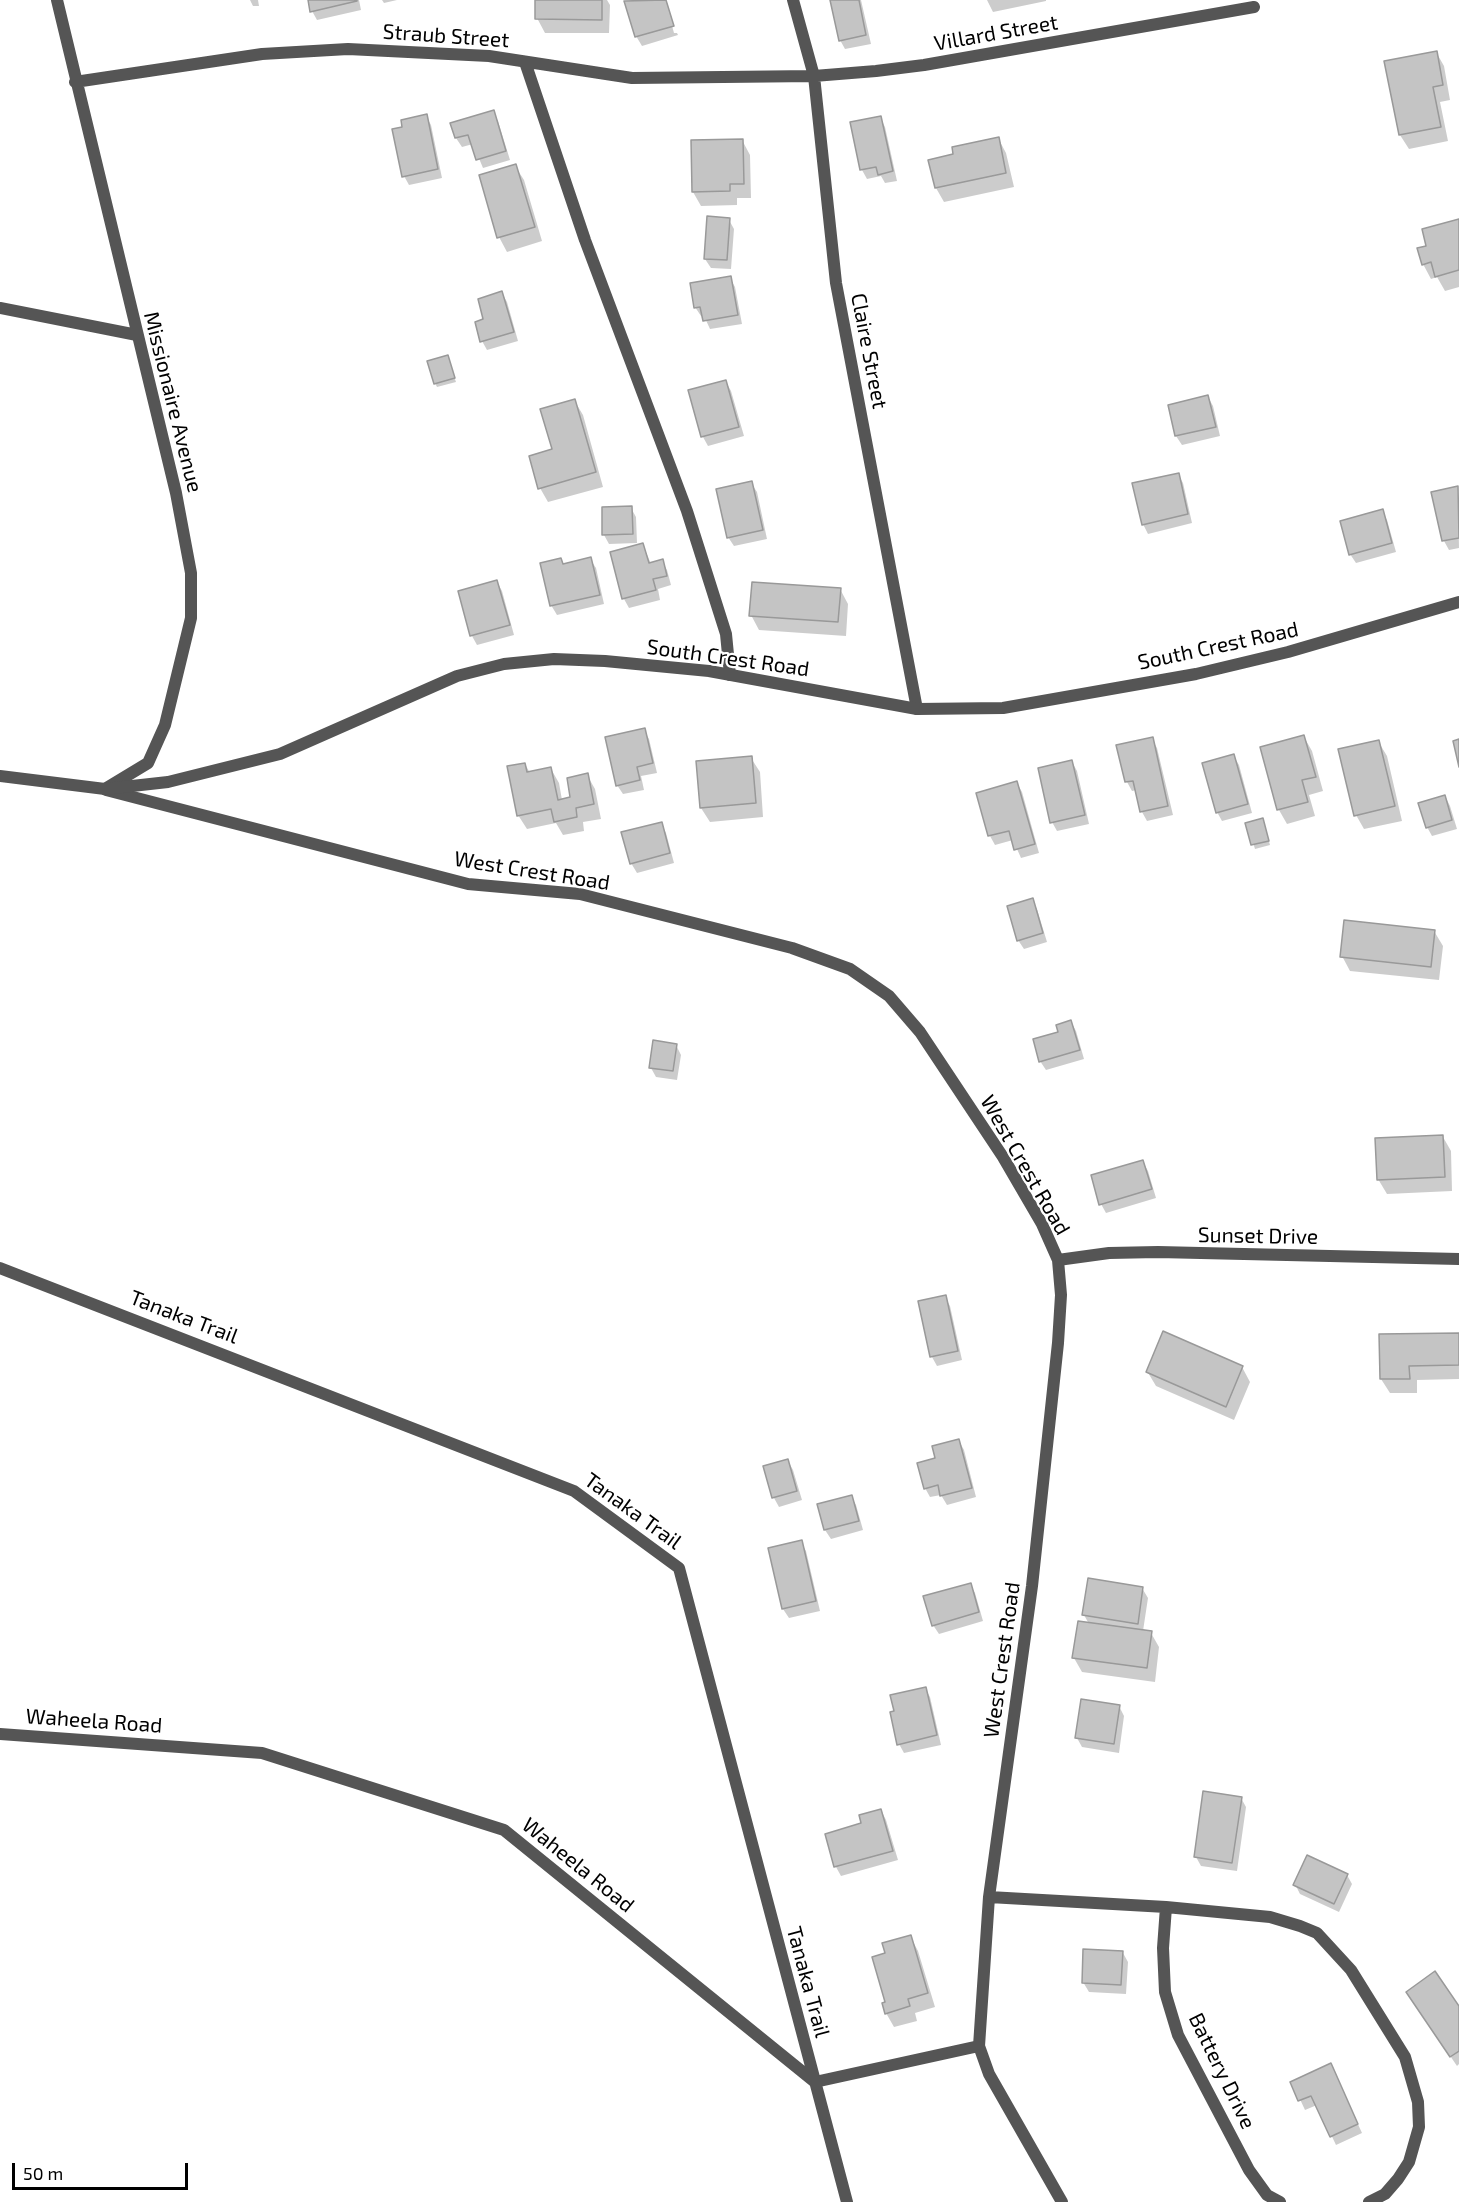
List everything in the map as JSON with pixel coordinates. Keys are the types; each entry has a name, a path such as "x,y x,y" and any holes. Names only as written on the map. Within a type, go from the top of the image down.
{"street":[{"name":"Missionaire Avenue","path":"57,0 176,493 191,573 191,618 165,725 148,763 105,789"},
{"name":"Claire Street","path":"793,0 814,76 836,283 916,709"},
{"name":"Villard Street","path":"814,76 924,65 1254,7"},
{"name":"Straub Street","path":"75,82 262,54 348,49 489,56 632,78 814,76"},
{"path":"525,62 585,240 687,511 726,634 730,675"},
{"path":"0,308 137,335"},
{"name":"South Crest Road","path":"0,776 105,789 168,782 280,754 457,676 504,664 554,659 605,661 709,671 916,709 1003,708 1196,674 1288,652 1459,602"},
{"name":"West Crest Road","path":"105,789 468,884 580,894 792,948 850,969 889,996 920,1032 1003,1157 1042,1224 1058,1260 1061,1294 1058,1343 1032,1586 989,1897 979,2046 989,2074 1062,2202"},
{"name":"Sunset Drive","path":"1058,1260 1109,1252 1459,1259"},
{"name":"Tanaka Trail","path":"0,1268 574,1491 680,1569 847,2202"},
{"name":"Waheela Road","path":"0,1734 262,1753 504,1830 815,2082"},
{"path":"989,1897 1166,1907 1270,1917 1317,1933 1351,1970 1405,2057 1418,2102 1419,2127 1408,2162 1398,2179 1385,2194 1369,2202"},
{"name":"Battery Drive","path":"1166,1907 1163,1948 1165,1992 1178,2035 1249,2170 1268,2195 1280,2202"},
{"path":"815,2082 979,2046"}],"building":[{"path":"308,0 357,0 357,1 310,12"},
{"path":"535,0 602,0 602,20 535,19"},
{"path":"666,0 674,26 635,37 624,1"},
{"path":"830,0 859,0 866,35 839,41"},
{"path":"1437,51 1443,85 1433,87 1441,127 1399,135 1384,61"},
{"path":"494,110 506,151 476,160 468,135 455,138 450,123"},
{"path":"427,114 438,169 402,177 392,129 402,127 401,120"},
{"path":"881,116 893,171 878,175 876,167 860,170 850,122"},
{"path":"999,137 1006,173 935,188 928,160 953,154 952,147"},
{"path":"743,139 744,184 730,184 730,191 692,192 691,140"},
{"path":"516,164 535,227 497,238 479,175"},
{"path":"707,216 730,218 727,260 704,259"},
{"path":"1459,219 1459,270 1435,277 1431,262 1422,265 1417,248 1426,246 1422,229"},
{"path":"731,276 738,315 703,321 700,307 694,308 690,283"},
{"path":"502,291 514,332 480,342 475,322 483,319 478,299"},
{"path":"448,355 455,378 434,384 427,361"},
{"path":"726,380 739,427 701,437 688,390"},
{"path":"1208,395 1216,427 1175,436 1168,405"},
{"path":"575,399 596,472 538,489 529,456 552,449 540,409"},
{"path":"1179,473 1188,514 1142,525 1132,483"},
{"path":"752,481 763,530 727,538 716,489"},
{"path":"1458,486 1459,538 1442,541 1431,492"},
{"path":"632,506 633,534 602,535 602,507"},
{"path":"1383,509 1392,543 1349,555 1340,521"},
{"path":"643,543 649,563 663,559 667,576 653,579 656,590 622,599 610,552"},
{"path":"591,557 600,595 550,606 540,563 561,558 563,564"},
{"path":"497,580 510,625 470,636 458,591"},
{"path":"752,582 841,588 838,622 749,616"},
{"path":"645,728 653,763 637,767 640,780 616,786 605,737"},
{"path":"1304,735 1316,777 1302,780 1308,802 1277,810 1260,747"},
{"path":"1153,737 1168,806 1140,812 1133,781 1125,782 1116,745"},
{"path":"1459,739 1459,767 1453,741"},
{"path":"1379,740 1395,806 1354,816 1338,749"},
{"path":"1234,754 1248,804 1216,813 1202,763"},
{"path":"752,756 756,803 700,808 696,761"},
{"path":"1072,760 1085,815 1050,823 1038,768"},
{"path":"525,763 527,772 551,767 558,800 570,797 567,778 588,773 594,804 576,808 577,817 554,822 551,809 517,816 507,766"},
{"path":"1017,781 1035,844 1014,850 1009,831 988,836 976,793"},
{"path":"1445,795 1452,820 1426,828 1418,803"},
{"path":"1263,818 1269,841 1251,845 1245,823"},
{"path":"662,822 670,853 630,864 621,832"},
{"path":"1033,898 1043,933 1017,941 1007,906"},
{"path":"1344,920 1435,930 1431,967 1340,957"},
{"path":"1071,1020 1080,1050 1039,1062 1033,1039 1058,1032 1056,1025"},
{"path":"653,1040 677,1044 673,1071 649,1068"},
{"path":"1443,1135 1445,1177 1377,1180 1375,1138"},
{"path":"1143,1160 1152,1189 1099,1205 1091,1175"},
{"path":"946,1295 958,1351 930,1357 918,1301"},
{"path":"1163,1331 1243,1366 1226,1407 1146,1372"},
{"path":"1459,1333 1459,1365 1409,1366 1410,1379 1380,1379 1379,1334"},
{"path":"959,1439 972,1488 940,1496 938,1485 924,1489 917,1463 935,1458 932,1446"},
{"path":"788,1459 797,1491 772,1498 763,1466"},
{"path":"852,1495 859,1521 824,1530 817,1504"},
{"path":"802,1540 816,1601 782,1609 768,1548"},
{"path":"1088,1578 1143,1587 1138,1624 1082,1615"},
{"path":"971,1583 979,1612 932,1626 923,1596"},
{"path":"1078,1621 1152,1631 1147,1668 1072,1658"},
{"path":"926,1687 937,1735 897,1745 890,1712 894,1711 890,1695"},
{"path":"1081,1699 1120,1705 1114,1744 1075,1738"},
{"path":"1203,1791 1242,1797 1232,1863 1194,1857"},
{"path":"881,1809 893,1851 834,1867 825,1834 861,1823 859,1815"},
{"path":"1307,1855 1348,1874 1334,1904 1293,1885"},
{"path":"911,1935 928,1993 908,1999 910,2006 885,2014 882,2003 885,2002 872,1957 885,1953 882,1943"},
{"path":"1083,1949 1123,1951 1121,1985 1082,1983"},
{"path":"1435,1971 1459,2006 1459,2051 1450,2057 1406,1992"},
{"path":"1331,2063 1358,2124 1330,2137 1311,2096 1298,2101 1290,2082"}]}
